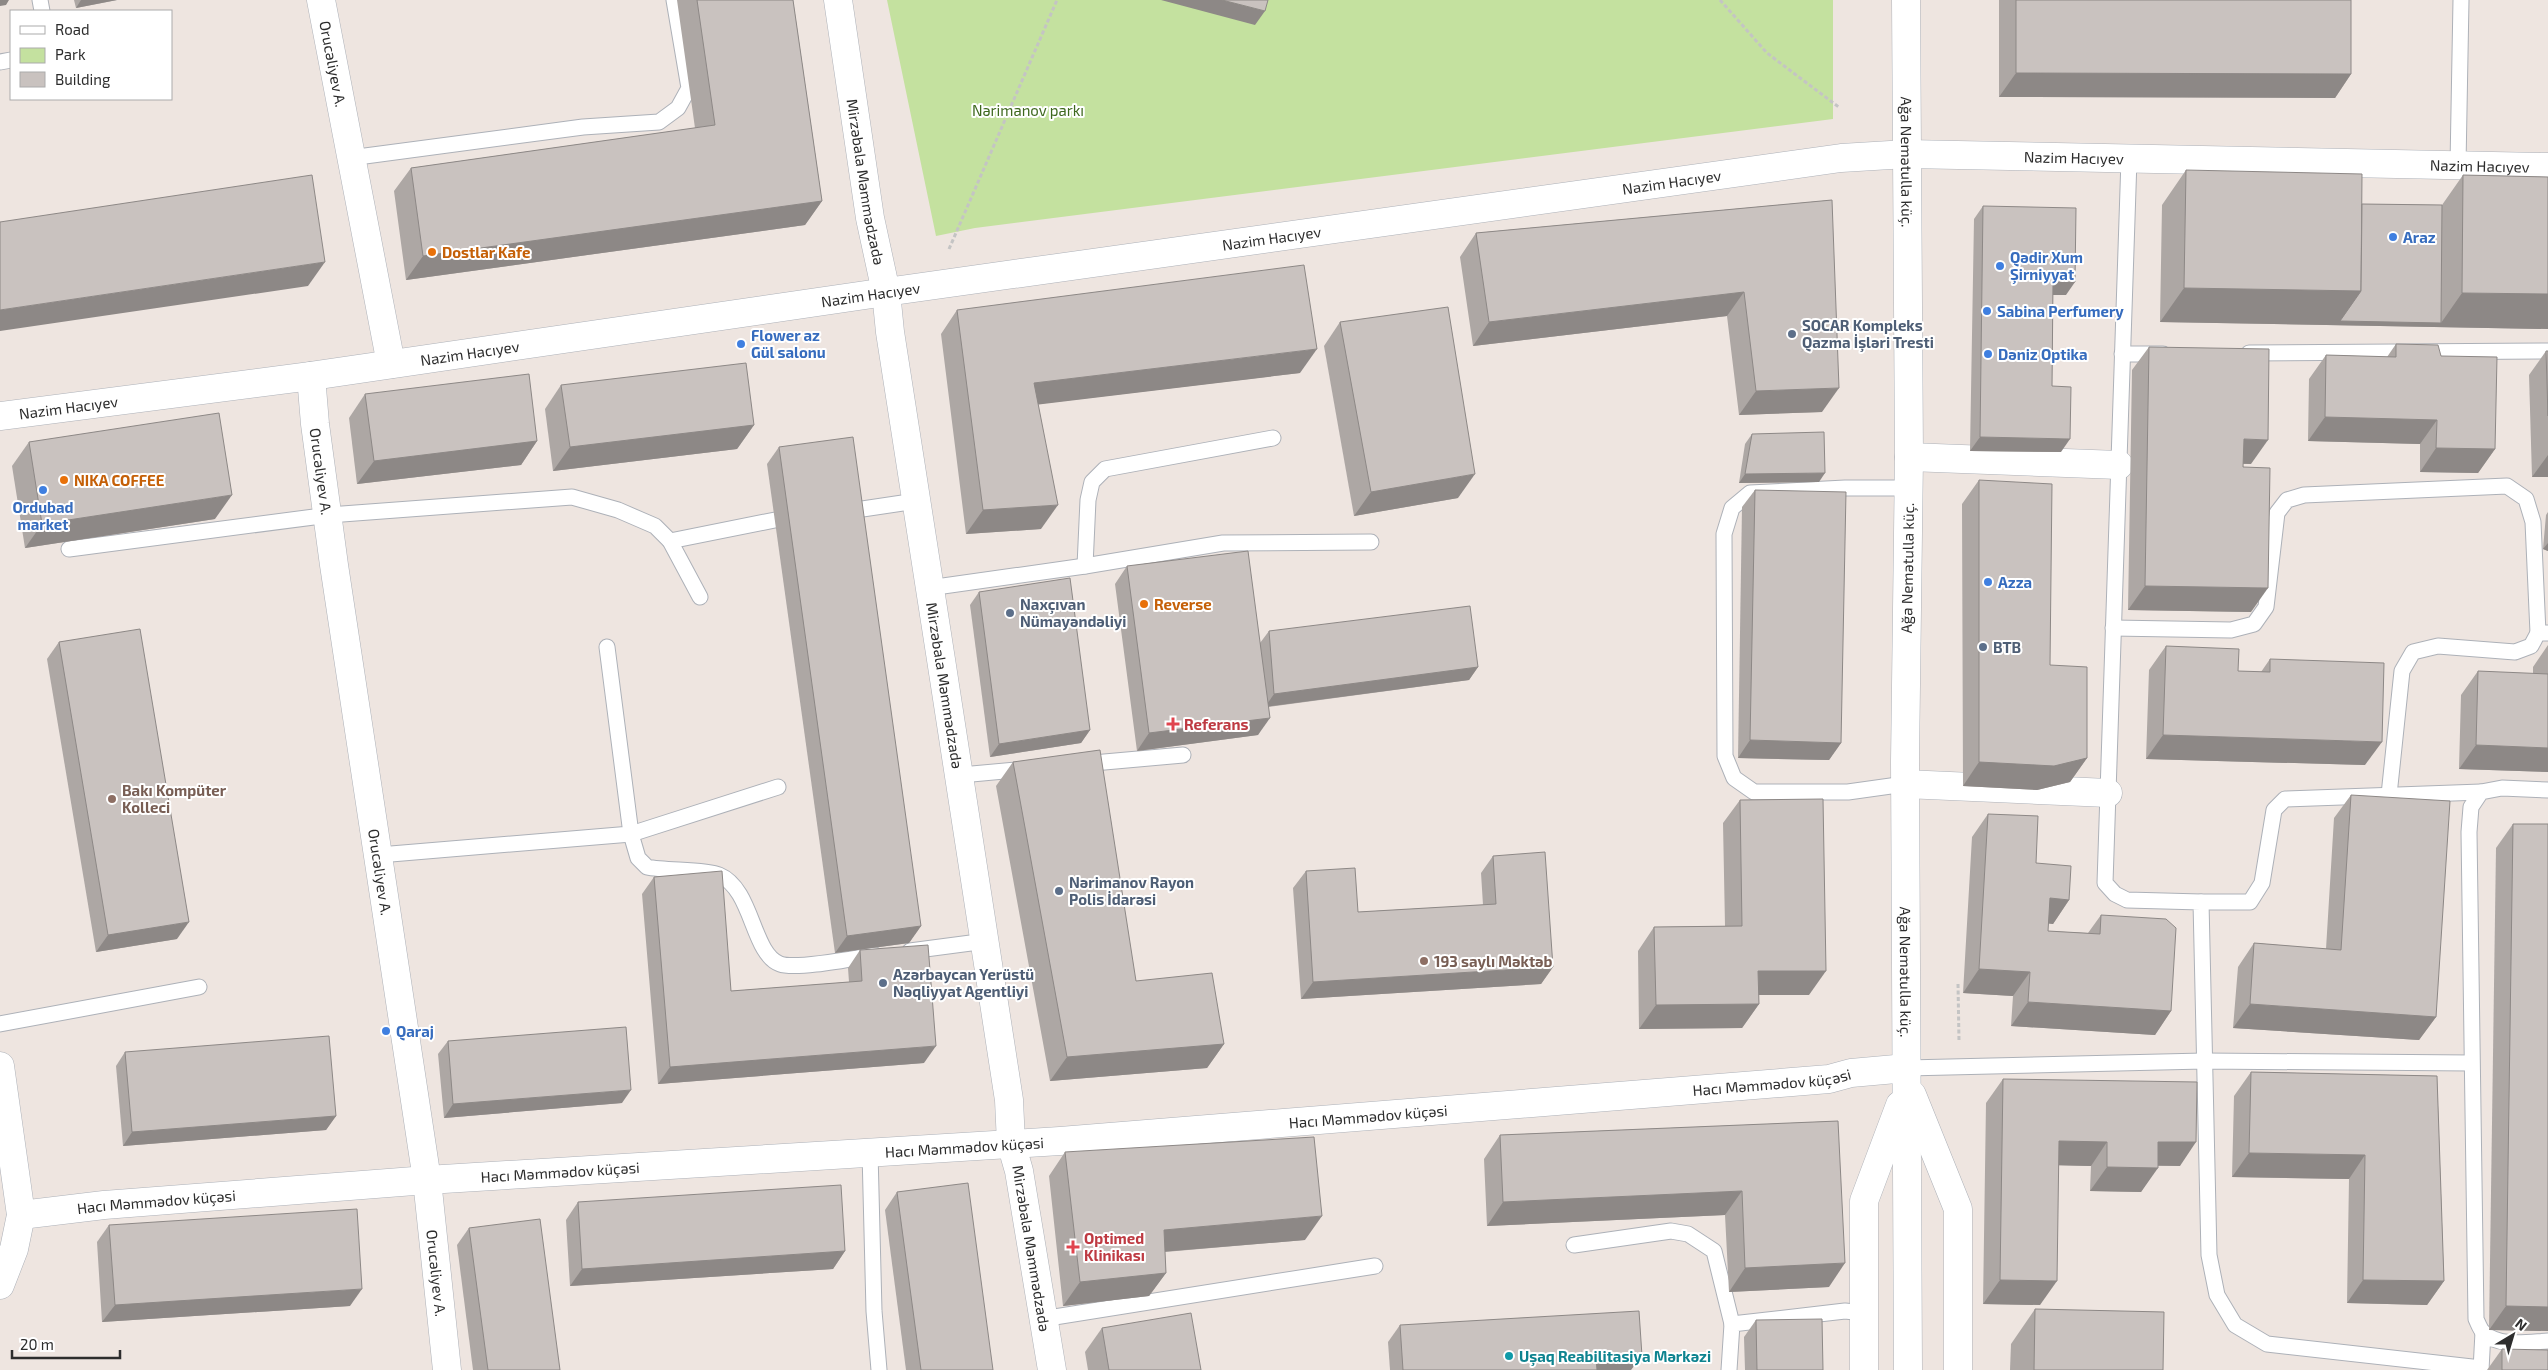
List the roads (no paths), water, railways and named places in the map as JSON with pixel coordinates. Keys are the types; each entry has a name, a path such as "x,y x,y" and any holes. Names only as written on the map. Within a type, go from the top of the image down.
{"street":[{"name":"Orucəliyev A.","path":"321,0 391,364"},
{"name":"Mirzəbala Məmmədzadə","path":"838,0 870,218 886,292 890,332 929,588 961,776 986,941 1009,1100 1011,1143 1019,1171 1042,1319 1052,1370"},
{"name":"Ağa Nemətulla küç.","path":"1906,0 1909,457 1905,784 1908,1370"},
{"name":"Nazim Hacıyev","path":"0,416 311,376 886,292 1841,158 1907,154 2548,167"},
{"name":"Orucəliyev A.","path":"311,376 315,424 329,515 334,565 427,1180 447,1370"},
{"path":"1909,457 2119,465"},
{"path":"1905,784 2108,793"},
{"path":"0,1066 22,1215 14,1249 0,1285"},
{"name":"Hacı Məmmədov küçəsi","path":"22,1215 104,1205 427,1180 1069,1140 1820,1079 1852,1073 1908,1077"},
{"path":"1864,1370 1864,1201 1908,1077"},
{"path":"1908,1077 1958,1209 1958,1370"}],"lane":[{"path":"350,158 583,126 659,122 678,108 688,88 674,0"},
{"path":"2458,165 2461,0"},
{"path":"2129,158 2105,883 2115,894 2127,900 2250,902 2258,893 2262,883 2274,810 2285,800 2481,792 2502,788 2548,790"},
{"path":"2231,353 2548,351"},
{"path":"2122,354 2182,354"},
{"path":"1086,566 1088,500 1092,482 1105,469 1273,438"},
{"path":"2113,628 2231,630 2254,624 2266,607 2277,513 2287,500 2304,495 2508,486 2526,499 2533,522 2543,633 2531,646 2516,652 2438,646 2413,652 2402,672 2389,795"},
{"path":"1905,784 1848,792 1754,792 1734,778 1725,756 1724,534 1732,508 1750,493 1845,488 1908,488"},
{"path":"69,549 329,515 572,497 618,510 655,526 670,541 700,597"},
{"path":"849,511 916,501"},
{"path":"670,541 775,520"},
{"path":"929,588 1086,566 1223,543 1371,542"},
{"path":"607,647 632,834 638,858 647,867 718,874 731,882 742,898 766,953 779,964 796,965 986,941"},
{"path":"1067,766 1183,755"},
{"path":"961,776 1038,768"},
{"path":"379,854 632,834 778,787"},
{"path":"2481,792 2471,807 2470,832 2471,1062 2476,1319 2483,1332 2493,1339 2510,1342 2548,1341"},
{"path":"2201,902 2209,1255 2217,1295 2235,1325 2267,1344 2481,1369 2483,1332"},
{"path":"0,1024 199,987"},
{"path":"1908,1077 1959,1066 2204,1061 2471,1062"},
{"path":"870,1152 874,1310 879,1370"},
{"path":"1574,1245 1672,1231 1688,1234 1714,1251 1732,1324 1728,1370"},
{"path":"1042,1319 1375,1266"},
{"path":"1732,1324 1845,1312 1864,1313"}],"place":[{"name":"Araz","path":"2393,237"},
{"name":"Dostlar Kafe","path":"432,252"},
{"name":"Qədir Xum Şirniyyat","path":"2000,266"},
{"name":"Sabina Perfumery","path":"1987,311"},
{"name":"SOCAR Kompleks Qazma İşləri Tresti","path":"1792,334"},
{"name":"Flower az Gül salonu","path":"741,344"},
{"name":"Dəniz Optika","path":"1988,354"},
{"name":"NIKA COFFEE","path":"64,480"},
{"name":"Ordubad market","path":"43,490"},
{"name":"Azza","path":"1988,582"},
{"name":"Reverse","path":"1144,604"},
{"name":"Naxçıvan Nümayəndəliyi","path":"1010,613"},
{"name":"BTB","path":"1983,647"},
{"name":"Referans","path":"1173,724"},
{"name":"Bakı Kompüter Kolleci","path":"112,799"},
{"name":"Nərimanov Rayon Polis İdarəsi","path":"1059,891"},
{"name":"193 saylı Məktəb","path":"1424,961"},
{"name":"Azərbaycan Yerüstü Nəqliyyat Agentliyi","path":"883,983"},
{"name":"Qaraj","path":"386,1031"},
{"name":"Optimed Klinikası","path":"1073,1247"},
{"name":"Uşaq Reabilitasiya Mərkəzi","path":"1509,1356"}],"park label":[{"name":"Nərimanov parkı","path":"1028,110"}]}
